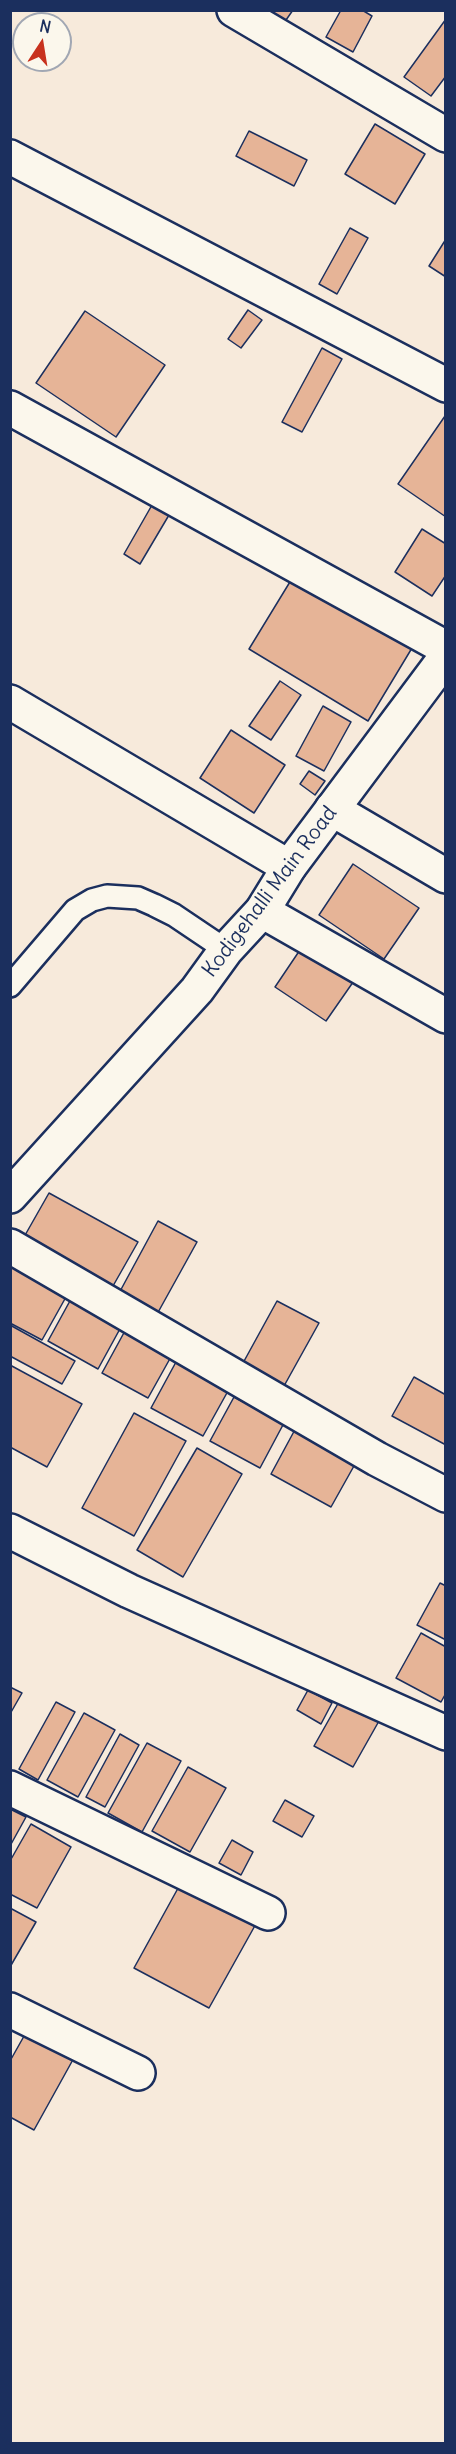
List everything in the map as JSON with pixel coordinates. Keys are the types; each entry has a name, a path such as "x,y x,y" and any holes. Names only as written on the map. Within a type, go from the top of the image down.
{"street":[{"path":"234,10 446,135"},
{"path":"10,157 446,385"},
{"path":"10,408 446,648"},
{"name":"Kodigehalli Main Road","path":"10,1196 197,990 226,950 262,911 289,867 446,657"},
{"path":"10,702 289,867"},
{"path":"332,809 446,876"},
{"path":"262,911 446,1016"},
{"path":"10,1246 377,1459 446,1495"},
{"path":"10,1531 129,1591 446,1733"},
{"path":"10,1788 268,1913"},
{"path":"10,2010 138,2073"}],"lane":[{"path":"10,987 75,910 92,900 107,896 138,898 154,905 174,915 226,950"}],"building":[{"path":"256,10 293,10 279,30"},
{"path":"341,10 362,10 372,16 353,52 326,37"},
{"path":"446,19 446,76 431,96 404,77"},
{"path":"375,124 425,154 395,204 345,174"},
{"path":"249,131 307,160 294,186 236,156"},
{"path":"350,228 368,238 337,294 319,284"},
{"path":"446,239 446,277 429,266"},
{"path":"248,310 262,320 241,348 228,339"},
{"path":"85,311 165,365 116,437 36,383"},
{"path":"322,348 342,359 302,432 282,422"},
{"path":"446,416 446,517 398,484"},
{"path":"152,505 169,515 140,564 124,554"},
{"path":"422,529 446,544 446,575 432,596 395,572"},
{"path":"296,572 415,643 368,721 249,649"},
{"path":"280,681 301,695 271,740 249,726"},
{"path":"323,706 351,722 324,771 296,756"},
{"path":"231,730 285,765 254,813 200,778"},
{"path":"309,771 325,781 315,795 300,784"},
{"path":"353,864 419,908 384,959 319,915"},
{"path":"306,941 358,975 326,1021 275,987"},
{"path":"49,1193 138,1242 109,1293 20,1244"},
{"path":"158,1221 197,1242 156,1316 118,1295"},
{"path":"10,1255 71,1288 42,1340 10,1323"},
{"path":"71,1299 121,1327 98,1369 48,1341"},
{"path":"277,1301 319,1323 284,1386 243,1363"},
{"path":"10,1325 75,1361 62,1384 10,1356"},
{"path":"126,1329 172,1355 148,1398 102,1373"},
{"path":"176,1362 228,1391 203,1436 151,1408"},
{"path":"10,1365 82,1404 47,1467 10,1447"},
{"path":"414,1377 446,1395 446,1445 392,1416"},
{"path":"234,1397 284,1423 260,1468 210,1441"},
{"path":"134,1413 186,1441 134,1536 82,1508"},
{"path":"298,1424 359,1457 331,1507 271,1474"},
{"path":"197,1448 242,1474 183,1577 137,1550"},
{"path":"440,1583 446,1586 446,1640 417,1625"},
{"path":"421,1633 446,1647 446,1693 441,1702 396,1678"},
{"path":"10,1687 22,1693 10,1714"},
{"path":"308,1690 332,1703 321,1724 297,1710"},
{"path":"340,1700 379,1721 353,1767 314,1746"},
{"path":"56,1702 75,1712 38,1780 19,1769"},
{"path":"84,1713 115,1730 78,1797 47,1780"},
{"path":"120,1734 139,1745 105,1807 86,1797"},
{"path":"147,1743 181,1761 142,1832 108,1813"},
{"path":"188,1767 226,1788 190,1852 152,1831"},
{"path":"285,1800 314,1816 302,1837 273,1821"},
{"path":"10,1809 26,1817 10,1846"},
{"path":"31,1824 71,1847 37,1908 10,1894 10,1861"},
{"path":"232,1840 253,1852 241,1875 219,1863"},
{"path":"182,1881 257,1922 209,2008 134,1968"},
{"path":"10,1908 36,1922 10,1967"},
{"path":"28,2029 75,2056 34,2130 10,2117 10,2061"}]}
